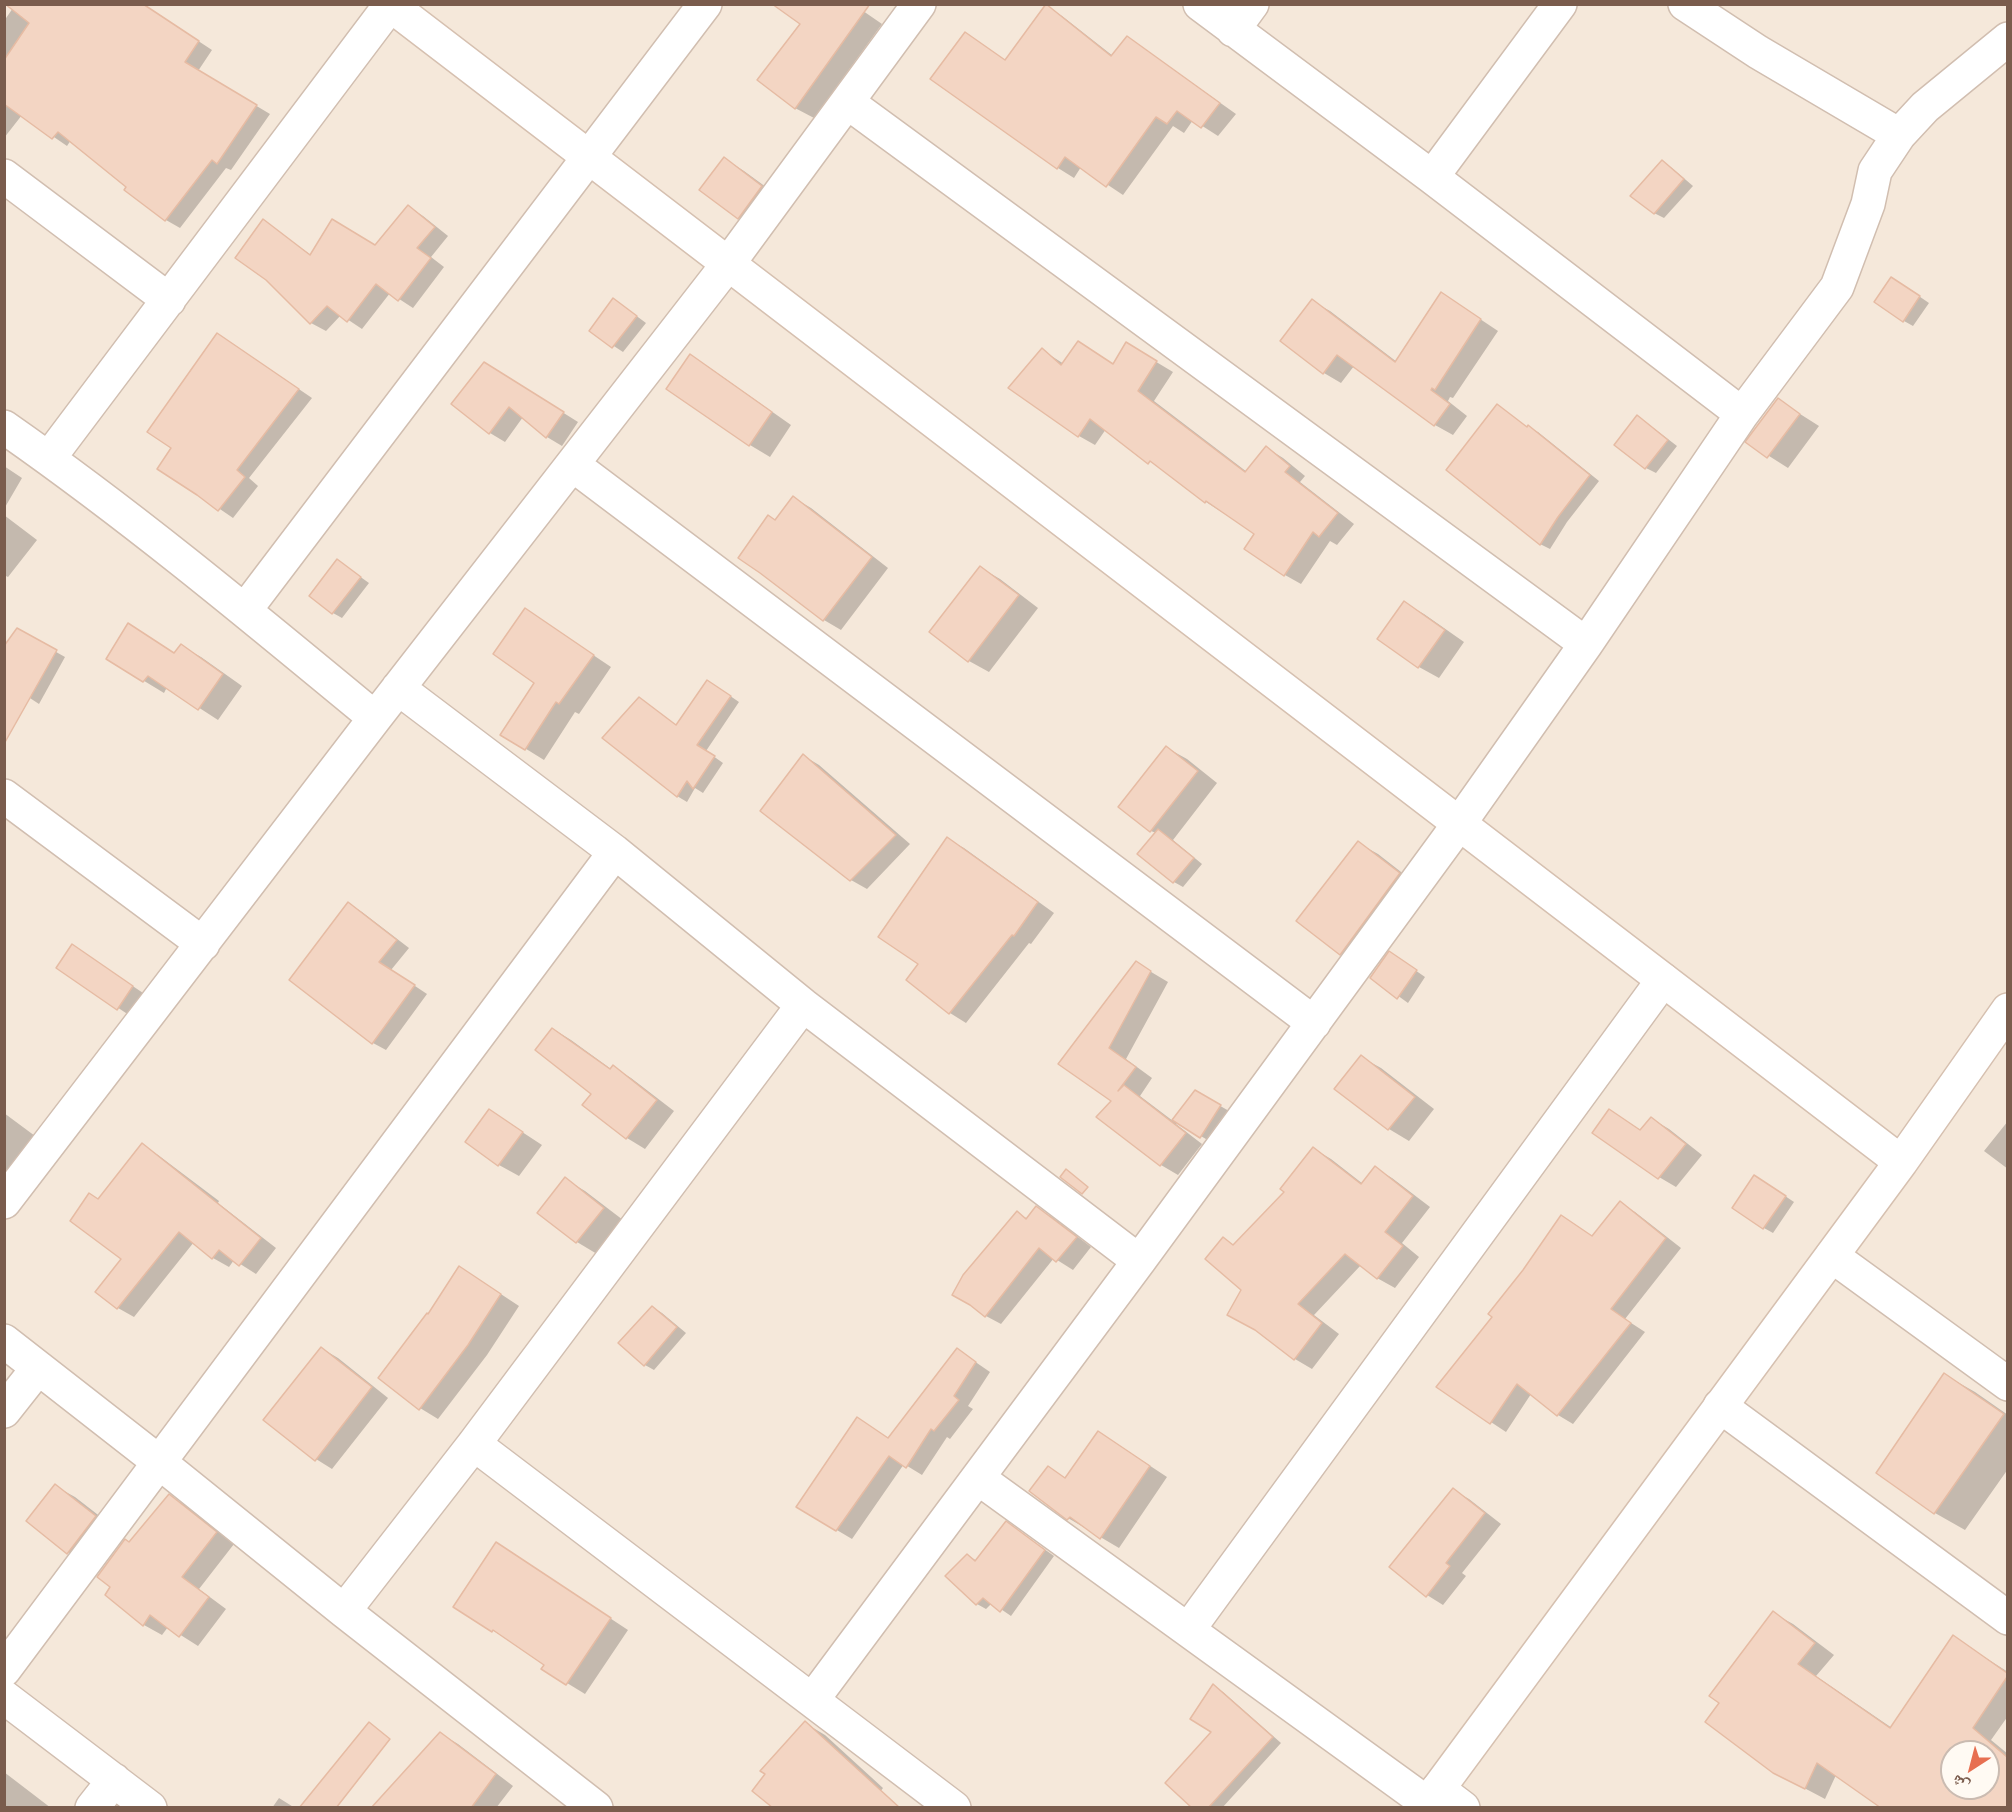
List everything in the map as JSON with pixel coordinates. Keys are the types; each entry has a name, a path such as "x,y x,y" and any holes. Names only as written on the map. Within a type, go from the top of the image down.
{"street":[{"path":"245,610 705,4"},
{"path":"4,1202 375,718 728,264 918,4"},
{"path":"1200,4 1243,17 1432,177 1742,414"},
{"path":"1432,177 1560,4"},
{"path":"1685,4 1758,52 1899,135"},
{"path":"49,458 390,5 1901,1162"},
{"path":"813,1699 1460,824 1586,644 1742,414 1837,286 1869,204 1875,171 1899,135 1925,107 2007,39"},
{"path":"847,102 1586,644"},
{"path":"4,176 169,300"},
{"path":"4,427 49,458 245,610 375,718"},
{"path":"573,465 1314,1023"},
{"path":"399,688 615,852 803,1005 1139,1261"},
{"path":"4,796 204,944"},
{"path":"4,1670 615,852"},
{"path":"1188,1630 1663,980"},
{"path":"344,1611 474,1444 803,1005"},
{"path":"978,1478 1188,1630 1438,1802 1720,1407 2005,1019"},
{"path":"1832,1256 2007,1384"},
{"path":"4,1341 596,1808"},
{"path":"4,1412 38,1368"},
{"path":"1720,1407 2007,1618"},
{"path":"474,1444 954,1808"},
{"path":"4,1697 150,1808"},
{"path":"92,1808 114,1780"}],"shaded area":[{"path":"5,5 2007,5 2007,1807 5,1808"}],"building":[{"path":"5,4 143,4 199,41 185,62 257,105 217,164 212,160 165,221 124,190 126,187 58,132 52,139 4,104 4,60 29,23"},
{"path":"772,4 870,4 795,109 757,80 800,24"},
{"path":"1046,4 1111,56 1127,36 1220,103 1201,128 1177,111 1167,124 1156,117 1106,187 1065,157 1057,169 930,79 965,32 1005,60"},
{"path":"724,157 762,186 738,219 699,190"},
{"path":"1662,160 1684,179 1654,214 1630,196"},
{"path":"408,205 435,227 417,248 431,258 398,301 376,284 347,322 327,306 310,324 266,280 235,258 263,219 310,255 332,219 375,245"},
{"path":"1891,277 1920,296 1903,322 1874,302"},
{"path":"1441,292 1481,319 1435,390 1432,388 1431,390 1450,404 1434,426 1337,355 1323,374 1280,341 1312,299 1395,362"},
{"path":"613,298 637,316 612,348 589,331"},
{"path":"217,333 299,389 237,470 245,477 218,511 157,469 171,448 147,432"},
{"path":"1078,341 1113,364 1126,342 1157,361 1138,391 1245,472 1266,446 1290,466 1285,472 1338,513 1319,537 1313,532 1284,576 1244,549 1254,534 1206,501 1205,503 1150,461 1148,464 1090,419 1078,437 1008,388 1042,348 1061,365"},
{"path":"690,354 772,412 749,446 666,389"},
{"path":"484,362 564,412 546,438 509,407 489,434 451,404"},
{"path":"1778,398 1800,414 1767,458 1745,442"},
{"path":"1497,404 1527,427 1528,425 1590,475 1540,545 1446,470"},
{"path":"1637,415 1668,440 1645,469 1614,445"},
{"path":"793,496 872,557 823,621 738,558 768,515 775,520"},
{"path":"337,559 361,577 332,614 309,596"},
{"path":"980,566 1019,595 968,662 929,632"},
{"path":"1404,601 1445,630 1418,668 1377,639"},
{"path":"525,608 594,655 559,704 556,702 525,750 500,735 534,683 493,654"},
{"path":"128,623 174,653 181,644 223,674 198,710 148,676 143,682 106,659"},
{"path":"17,628 57,650 4,744 4,646"},
{"path":"707,680 731,696 697,745 715,756 693,789 687,781 677,797 602,738 639,697 676,725"},
{"path":"1166,746 1198,771 1150,832 1118,807"},
{"path":"803,754 896,835 850,881 760,811"},
{"path":"1158,829 1194,858 1173,883 1137,854"},
{"path":"947,837 1038,902 1014,936 1012,935 949,1014 906,980 918,964 878,937"},
{"path":"1358,841 1400,873 1340,955 1296,921"},
{"path":"348,902 397,940 379,962 415,985 372,1044 289,980"},
{"path":"72,944 133,986 117,1010 56,968"},
{"path":"1389,951 1417,970 1397,999 1370,978"},
{"path":"1136,961 1151,971 1109,1048 1136,1067 1118,1091 1124,1085 1186,1133 1160,1166 1096,1117 1111,1101 1058,1064"},
{"path":"552,1028 610,1069 613,1065 657,1100 626,1139 582,1105 591,1094 535,1050"},
{"path":"1361,1055 1415,1097 1388,1130 1334,1089"},
{"path":"1195,1090 1221,1105 1200,1138 1172,1120"},
{"path":"489,1109 523,1132 498,1166 465,1142"},
{"path":"1609,1109 1640,1130 1651,1117 1686,1144 1658,1179 1592,1133"},
{"path":"142,1143 261,1238 239,1266 219,1250 212,1259 179,1232 117,1309 95,1292 121,1259 70,1221 89,1193 98,1199"},
{"path":"1313,1147 1361,1184 1375,1166 1413,1196 1385,1232 1403,1246 1377,1279 1345,1254 1298,1304 1322,1323 1294,1360 1255,1330 1227,1315 1241,1290 1205,1259 1223,1237 1233,1245 1284,1192 1280,1189"},
{"path":"1066,1169 1088,1187 1082,1194 1060,1177"},
{"path":"1754,1175 1786,1196 1763,1229 1732,1208"},
{"path":"565,1177 604,1208 576,1243 537,1213"},
{"path":"1620,1201 1666,1238 1611,1309 1631,1323 1557,1416 1517,1384 1490,1424 1436,1387 1492,1317 1488,1314 1523,1270 1561,1215 1592,1236"},
{"path":"1036,1206 1077,1237 1056,1262 1039,1248 985,1317 952,1295 963,1275 1017,1211 1026,1219"},
{"path":"459,1266 501,1294 468,1345 419,1410 378,1378 428,1314"},
{"path":"652,1306 677,1327 644,1366 618,1343"},
{"path":"321,1347 372,1387 315,1461 263,1420"},
{"path":"957,1348 976,1362 954,1396 959,1400 934,1431 931,1429 906,1468 889,1456 836,1531 796,1507 857,1417 888,1438"},
{"path":"1944,1373 2004,1414 1934,1514 1876,1473"},
{"path":"1098,1431 1150,1466 1100,1539 1070,1517 1067,1520 1029,1491 1048,1466 1065,1478"},
{"path":"55,1484 96,1516 67,1554 26,1521"},
{"path":"1453,1488 1485,1513 1446,1563 1450,1566 1426,1597 1389,1567"},
{"path":"169,1494 217,1532 182,1577 209,1597 179,1637 150,1615 143,1626 105,1595 110,1587 97,1577 125,1539 129,1542"},
{"path":"1006,1521 1045,1550 1000,1612 983,1598 976,1605 945,1576 967,1554 975,1561"},
{"path":"496,1542 611,1618 566,1685 541,1669 544,1665 493,1630 492,1632 453,1607"},
{"path":"1773,1611 1815,1643 1798,1664 1890,1728 1953,1635 2007,1673 2007,1677 1973,1728 1987,1740 1940,1740 1940,1800 2000,1800 2000,1751 2007,1757 2007,1808 1881,1808 1817,1763 1805,1789 1773,1773 1705,1722 1719,1703 1709,1696"},
{"path":"1213,1684 1273,1737 1208,1808 1192,1808 1165,1783 1211,1732 1190,1719"},
{"path":"805,1721 900,1808 773,1808 752,1791 765,1774 760,1771"},
{"path":"369,1722 390,1739 336,1808 299,1808"},
{"path":"440,1732 496,1774 471,1808 371,1808"}]}
